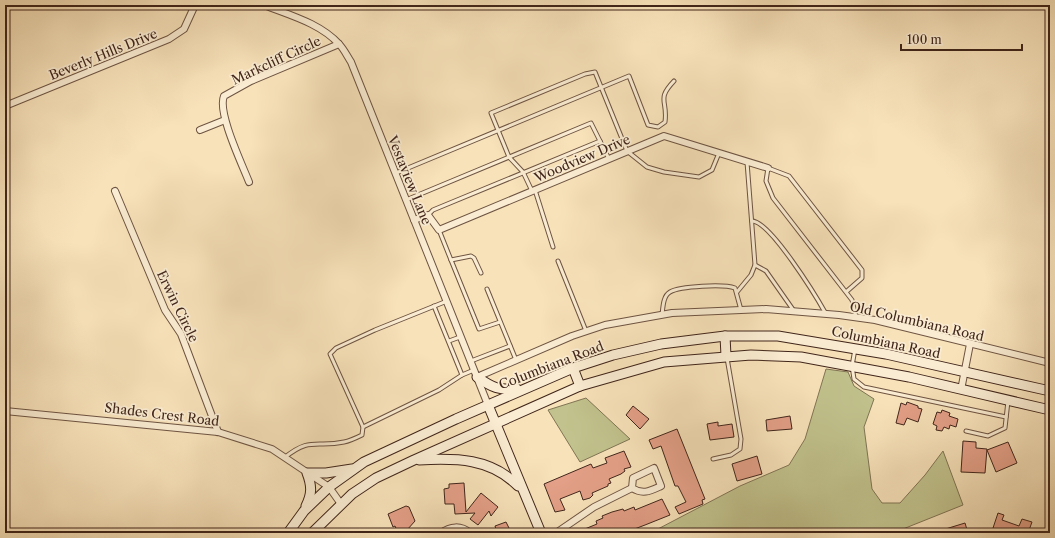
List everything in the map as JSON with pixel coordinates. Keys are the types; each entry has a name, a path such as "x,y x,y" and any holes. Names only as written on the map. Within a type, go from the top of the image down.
{"main road":[{"name":"Columbiana Road","path":"288,533 304,511 329,487 364,462 524,388 573,368 634,349 725,336 778,336 855,349 1050,391"},
{"path":"725,336 726,356"},
{"path":"312,533 352,494 376,478 495,423 580,386 664,362 751,354 802,357 852,366 1050,410"},
{"path":"573,368 580,386"},
{"path":"476,373 490,386 500,390 524,388"},
{"path":"488,405 541,533"},
{"path":"414,460 454,459 477,463 502,472 522,490"},
{"path":"304,511 312,494 311,484 307,472 326,474 356,468"}],"street":[{"name":"Beverly Hills Drive","path":"5,106 169,38 184,29 195,5"},
{"name":"Vestaview Lane","path":"264,5 312,24 325,32 339,44 351,62 488,405"},
{"name":"Markcliff Circle","path":"225,120 222,109 224,96 251,81 339,44"},
{"path":"200,130 225,120 249,182"},
{"name":"Woodview Drive","path":"439,230 664,136 747,160 768,168"},
{"name":"Erwin Circle","path":"115,191 165,310 181,334 218,432"},
{"path":"414,220 428,215 439,230"},
{"name":"Old Columbiana Road","path":"476,373 516,360 586,331 605,325 662,315 766,309 856,317 1050,364"},
{"path":"961,390 963,372 970,344"},
{"name":"Shades Crest Road","path":"5,411 218,432 272,450 329,487 341,504"},
{"path":"654,468 661,486 646,493 639,493 632,488 633,478 654,468"},
{"path":"556,533 594,507 632,488"},
{"path":"441,533 451,527 459,527 470,533"}],"lane":[{"path":"553,248 533,190 524,172 509,157 497,131 491,113 585,74 595,72 627,151 647,167 664,172 699,177 712,170 719,152"},
{"path":"396,173 629,76 648,125 658,126 665,122 666,113 663,100 665,90 674,81"},
{"path":"406,200 591,123 608,159"},
{"path":"428,215 433,210 600,141"},
{"path":"737,292 751,275 755,265 747,160"},
{"path":"846,292 862,278 862,270 789,176 768,168 766,181 773,198 852,300 856,317"},
{"path":"752,221 762,224 773,236 814,292 826,314"},
{"path":"439,230 480,328 500,322"},
{"path":"451,260 471,256 474,258 481,273"},
{"path":"558,261 586,331"},
{"path":"755,265 766,271 794,311"},
{"path":"662,315 664,299 669,292 677,289 726,285 735,288 742,310"},
{"path":"487,289 516,360"},
{"path":"284,458 296,448 307,444 344,442 362,435 363,427 330,354 336,348 375,330 447,301"},
{"path":"434,306 462,374"},
{"path":"449,341 461,336"},
{"path":"471,361 510,346"},
{"path":"855,349 852,366 854,379 864,387 1006,417"},
{"path":"713,459 736,454 740,449 741,444 726,356"},
{"path":"363,427 439,390 462,374 476,373"},
{"path":"966,431 988,436 1005,428 1008,401"}],"green space":[{"path":"826,369 848,372 854,386 874,399 864,427 872,489 882,503 900,503 925,475 943,451 963,505 893,533 658,533 656,530 740,486 789,465 805,439"},
{"path":"586,398 630,439 580,462 548,410"}],"building":[{"path":"907,402 922,409 918,422 907,418 904,425 896,423 901,403 906,405"},
{"path":"633,406 649,419 640,429 626,415"},
{"path":"942,410 950,413 949,416 958,419 956,427 950,425 949,429 944,427 942,431 936,430 937,426 933,424 937,412 941,413"},
{"path":"790,416 792,429 767,431 766,420"},
{"path":"718,422 718,426 732,424 734,437 710,440 707,424"},
{"path":"677,429 705,499 702,500 703,504 679,514 675,507 686,502 678,486 675,486 661,446 653,449 649,440"},
{"path":"963,441 976,442 976,448 987,449 985,473 961,472"},
{"path":"1008,442 1017,463 996,472 987,450"},
{"path":"624,451 631,467 624,469 625,471 621,474 609,479 611,483 608,484 608,486 592,493 593,495 590,498 583,500 580,491 560,499 565,510 555,512 544,484 591,464 593,468 607,463 605,458"},
{"path":"757,456 762,474 737,481 732,464"},
{"path":"464,483 466,512 481,493 498,507 491,516 489,511 478,525 470,519 475,513 455,514 454,504 445,504 444,489 449,488 449,484"},
{"path":"662,499 670,515 645,525 624,533 575,533 597,524 596,521 603,518 602,516 612,512 623,509 624,511 634,507 635,510"},
{"path":"406,506 409,507 415,521 407,530 398,533 395,526 393,527 388,514"},
{"path":"998,513 1004,515 1002,520 1019,526 1022,519 1032,522 1028,533 1019,530 1018,533 1006,533 993,528"},
{"path":"506,522 510,530 508,533 497,533 495,526"},
{"path":"965,523 968,533 939,533 939,531"}]}
